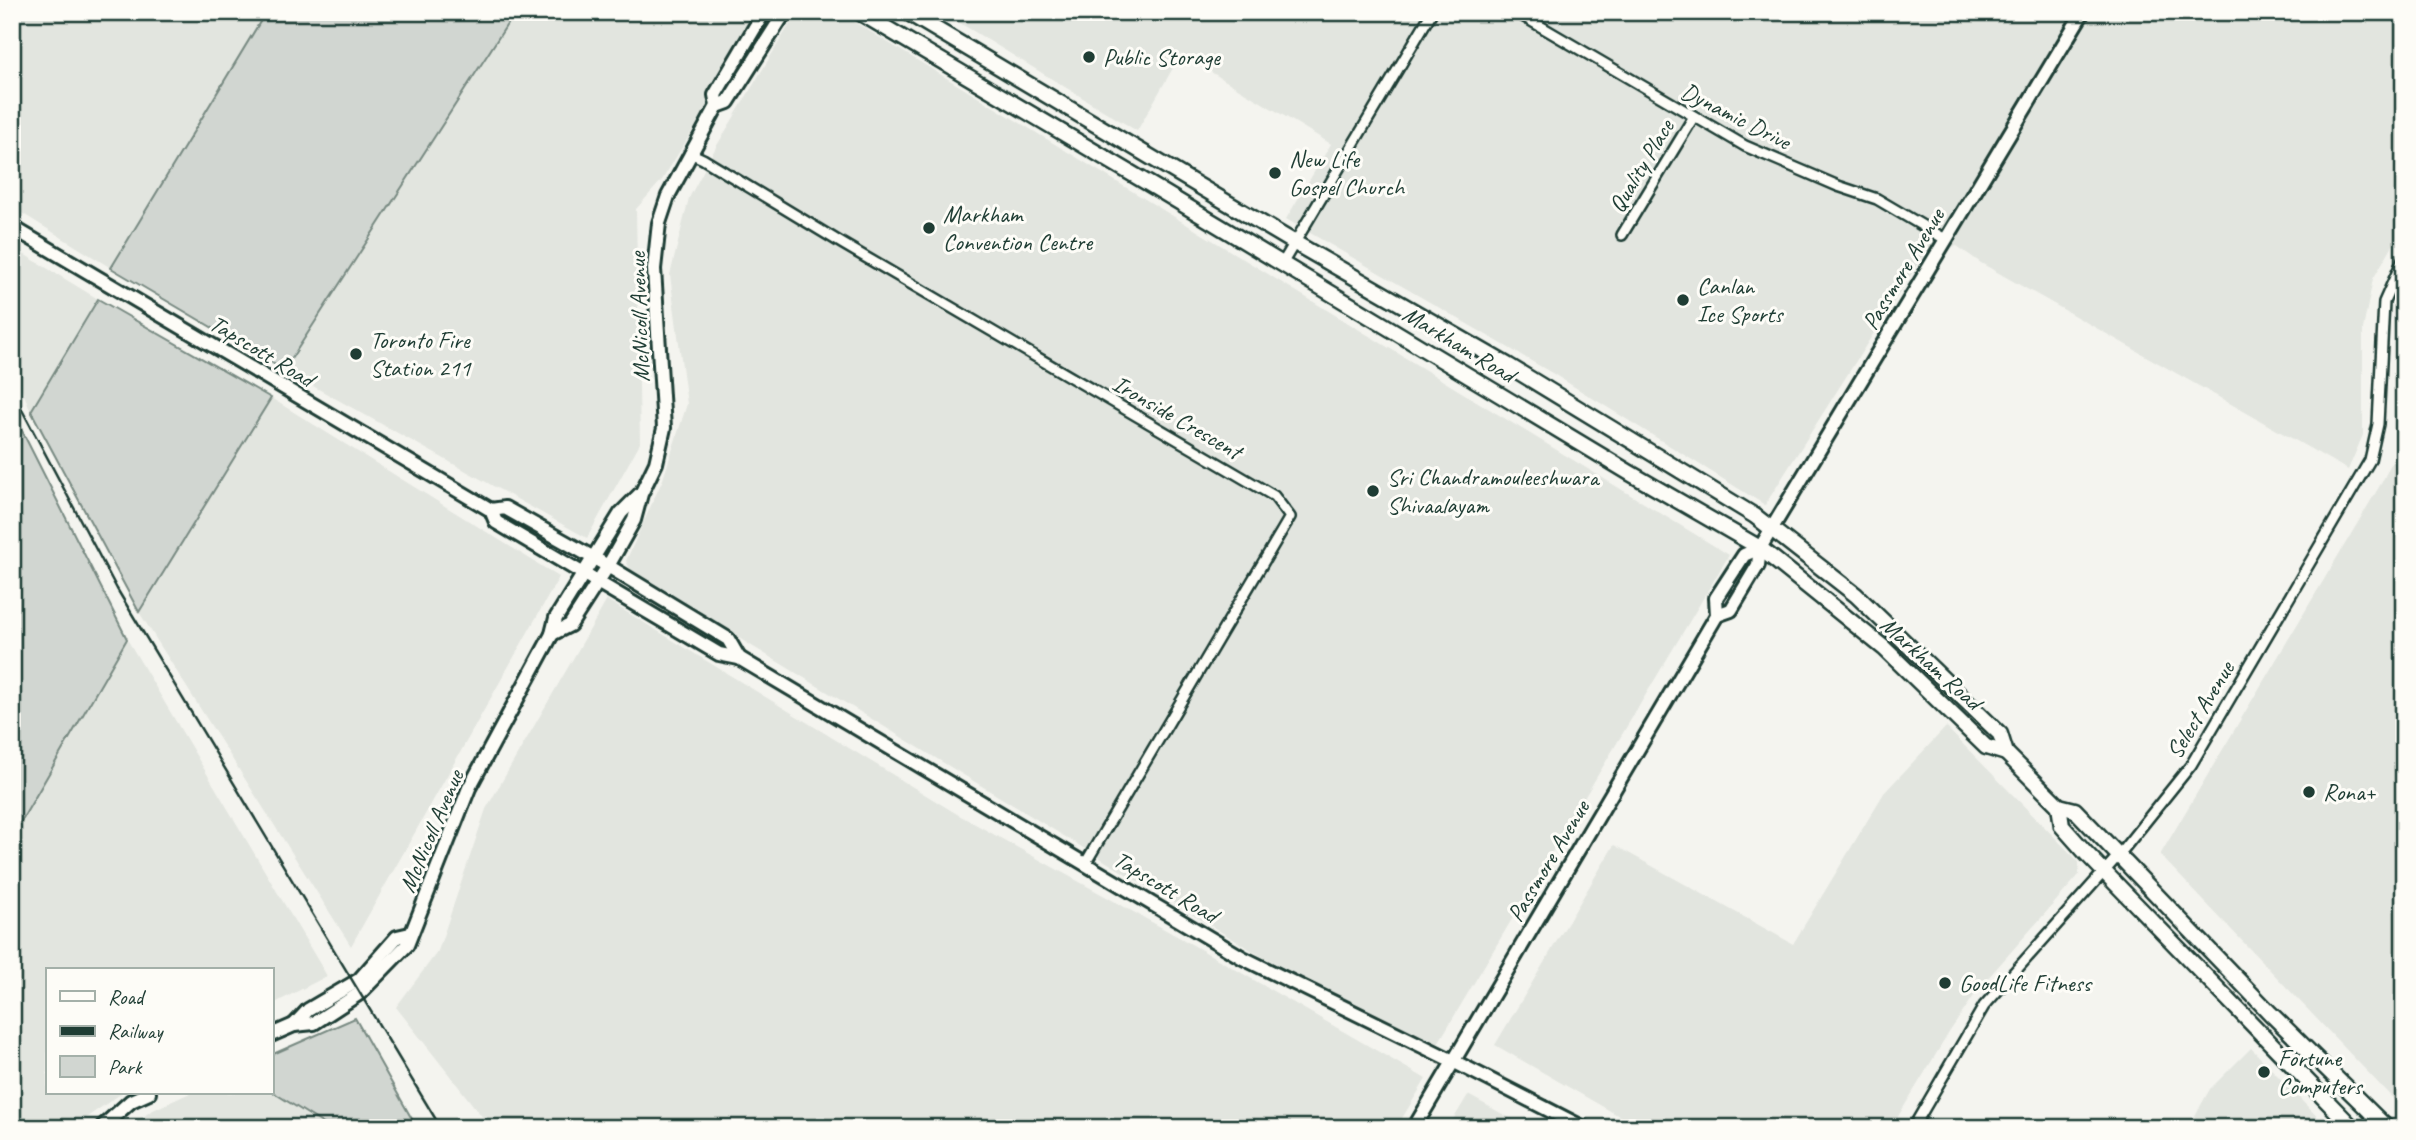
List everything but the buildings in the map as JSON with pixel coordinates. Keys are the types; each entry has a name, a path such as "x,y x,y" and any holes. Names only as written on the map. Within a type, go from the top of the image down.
{"main road":[{"name":"Markham Road","path":"859,12 1640,480 1760,548 1884,648 1986,747 2006,752"},
{"name":"Markham Road","path":"907,12 1295,243 1509,366 1772,528 1787,543 1856,595 2000,734 2006,752 2059,806 2075,810 2297,1041 2387,1128"},
{"name":"Markham Road","path":"2059,806 2062,826 2103,872 2353,1128"}],"street":[{"name":"McNicoll Avenue","path":"717,106 715,95 764,12"},
{"name":"McNicoll Avenue","path":"552,634 569,625 599,582 634,520 640,494 656,463 664,428 654,269 659,223 668,196 717,106 728,102 785,12"},
{"path":"1282,264 1432,12"},
{"name":"Dynamic Drive","path":"1516,12 1745,146 1838,186 1877,199 1945,239"},
{"name":"Passmore Avenue","path":"1717,615 1731,610 1758,565 1760,548 2083,12"},
{"name":"Quality Place","path":"1622,235 1693,118"},
{"name":"Ironside Crescent","path":"690,153 1274,496 1290,517 1085,863"},
{"name":"Tapscott Road","path":"12,228 491,510 496,522 719,654 739,658 1242,958 1453,1060 1584,1128"},
{"name":"Select Avenue","path":"1913,1128 1984,1006 2118,856 2191,765 2370,460 2378,425 2384,302 2404,257"},
{"name":"McNicoll Avenue","path":"273,1034 294,1025 308,1010 354,984 397,937 410,934 469,788 552,634 556,618 621,513 640,494"},
{"name":"Tapscott Road","path":"491,510 505,508 608,566 727,639 739,658"},
{"name":"Passmore Avenue","path":"1414,1128 1717,615 1716,598 1744,555 1760,548"},
{"path":"101,1128 131,1101 147,1094"}],"shaded area":[{"path":"12,12 266,12 111,268 12,207"},
{"path":"515,12 759,12 709,104 662,180 636,209 640,443 587,538 284,370"},
{"path":"797,12 838,12 1729,555 1437,1045 1259,955 632,573 626,561 663,479 687,404 670,275 689,198 716,147"},
{"path":"942,12 2404,12 2404,226 2373,279 2363,329 2363,435 2348,470 1981,263 1957,246 1925,252 1765,505 1552,373 1286,219 1331,144 1181,54 1137,131"},
{"path":"12,247 98,299 31,411 12,367"},
{"path":"271,398 559,577 351,946 139,612"},
{"path":"2404,437 2404,1110 2160,855 2382,482"},
{"path":"607,600 957,814 1426,1079 1396,1128 491,1128 396,1007 438,951 486,809"},
{"path":"127,639 327,976 273,1004 273,968 46,968 46,1094 121,1094 71,1128 12,1128 12,970 23,949 12,943 12,837"},
{"path":"1946,727 2079,862 2079,875 1980,987 1891,1128 1640,1128 1495,1045 1614,845 1793,944 1884,793"},
{"path":"2251,1048 2328,1128 2188,1128 2210,1089"},
{"path":"273,1092 330,1128 128,1128 151,1111 188,1094"},
{"path":"1468,1095 1528,1128 1448,1128"}],"green space":[{"path":"266,12 515,12 284,370 111,268"},
{"path":"98,299 271,398 139,612 31,411"},
{"path":"12,411 127,639 12,837"},
{"path":"355,1018 417,1128 330,1128 273,1092 273,1054"}],"railway":[{"path":"12,391 117,589 441,1128"}],"place":[{"name":"Public Storage","path":"1089,57"},
{"name":"New Life Gospel Church","path":"1275,173"},
{"name":"Markham Convention Centre","path":"929,228"},
{"name":"Canlan Ice Sports","path":"1683,300"},
{"name":"Toronto Fire Station 211","path":"356,354"},
{"name":"Sri Chandramouleeshwara Shivaalayam","path":"1373,491"},
{"name":"Rona+","path":"2309,792"},
{"name":"GoodLife Fitness","path":"1945,983"},
{"name":"Fortune Computers","path":"2264,1072"}]}
